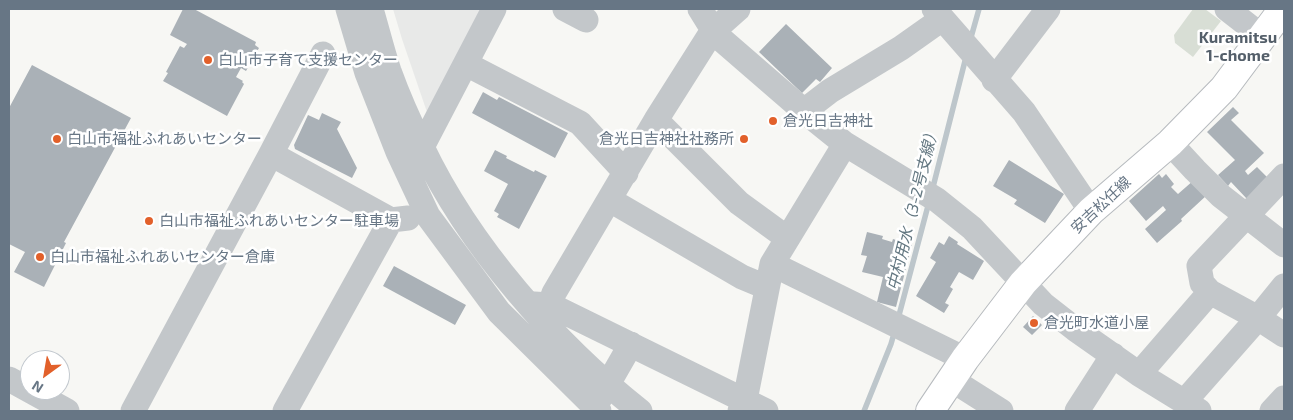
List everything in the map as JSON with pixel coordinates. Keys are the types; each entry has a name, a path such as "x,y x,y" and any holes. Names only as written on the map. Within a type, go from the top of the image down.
{"main road":[{"name":"安吉松任線","path":"930,411 958,369 1023,283 1091,211 1170,142 1224,88 1283,10"}],"street":[{"path":"348,9 367,73 398,152 428,216 499,312 596,410 631,344"},
{"path":"371,9 389,71 422,147 453,203 479,242 538,304 608,385 640,411"},
{"path":"422,147 494,9"},
{"path":"700,9 804,111 845,144 930,196 972,228 1043,304 1140,374 1191,407 1284,286"},
{"path":"538,304 554,293 656,120 718,26 738,9"},
{"path":"994,80 1048,9"},
{"path":"1227,9 1263,37"},
{"path":"804,111 830,90 900,48 938,14 1024,112 1091,211"},
{"path":"133,411 323,54"},
{"path":"466,64 580,123 626,172"},
{"path":"656,120 739,203 787,238"},
{"path":"1170,142 1208,183 1284,245"},
{"path":"538,304 631,344 750,408 769,276 787,238 845,144"},
{"path":"271,154 391,220 428,216"},
{"path":"1284,176 1199,266 1202,283 1210,292 1258,318 1284,335"},
{"path":"610,200 742,277 769,276 897,326 958,369 1001,411"},
{"path":"294,408 391,220"},
{"path":"1140,374 1210,292"},
{"path":"1077,411 1113,355"},
{"path":"9,379 67,411"},
{"path":"1272,411 1284,398"}],"shaded area":[{"path":"393,9 485,9 429,118 402,39"},
{"path":"1193,9 1205,9 1221,21 1193,57 1175,43 1174,35"}],"building":[{"name":"白山市子育て支援センター","path":"183,9 194,9 256,42 255,45 259,48 246,71 241,68 236,77 243,81 244,84 227,116 163,81 180,46 184,48 187,44 170,35"},
{"path":"786,24 832,68 820,82 816,79 802,93 759,52"},
{"name":"白山市福祉ふれあいセンター","path":"32,65 131,118 64,242 66,243 44,287 14,272 25,252 9,244 9,108"},
{"path":"483,92 497,100 499,97 568,133 555,158 472,113"},
{"path":"1233,107 1239,113 1231,120 1264,153 1245,171 1248,175 1257,167 1268,178 1247,199 1231,182 1228,186 1218,175 1235,160 1207,132"},
{"path":"322,113 341,122 337,129 357,168 352,178 295,149 294,145 308,115 319,120"},
{"path":"495,150 507,156 506,158 534,172 535,170 547,176 519,229 497,217 499,214 494,211 508,184 484,171"},
{"path":"1009,160 1064,194 1045,223 1014,204 1017,200 993,186"},
{"path":"1159,174 1162,178 1166,174 1174,184 1171,187 1178,194 1194,180 1207,195 1157,243 1145,229 1166,210 1163,206 1146,221 1129,201"},
{"path":"867,232 883,236 882,239 892,242 893,239 912,245 896,307 877,302 883,277 862,272 867,256 861,255"},
{"path":"949,236 958,242 957,244 984,261 973,280 959,272 950,287 953,289 945,303 949,305 944,313 916,296 936,262 930,258 939,242 944,245"},
{"path":"394,266 466,305 455,325 383,286"},
{"name":"倉光町水道小屋","path":"1033,316 1042,325 1032,335 1023,327"}],"waterway":[{"name":"中村用水（3-2号支線）","path":"970,41 979,9"},
{"name":"中村用水（3-2号支線）","path":"932,191 966,57"},
{"name":"中村用水（3-2号支線）","path":"898,319 929,202"},
{"name":"中村用水（3-2号支線）","path":"864,411 895,330"}],"place":[{"name":"白山市子育て支援センター","path":"208,60"},
{"name":"倉光日吉神社","path":"773,121"},
{"name":"白山市福祉ふれあいセンター","path":"57,139"},
{"name":"倉光日吉神社社務所","path":"744,139"},
{"name":"白山市福祉ふれあいセンター駐車場","path":"149,221"},
{"name":"白山市福祉ふれあいセンター倉庫","path":"40,257"},
{"name":"倉光町水道小屋","path":"1034,323"}],"district":[{"name":"Kuramitsu 1-chome","path":"1238,47"}]}
